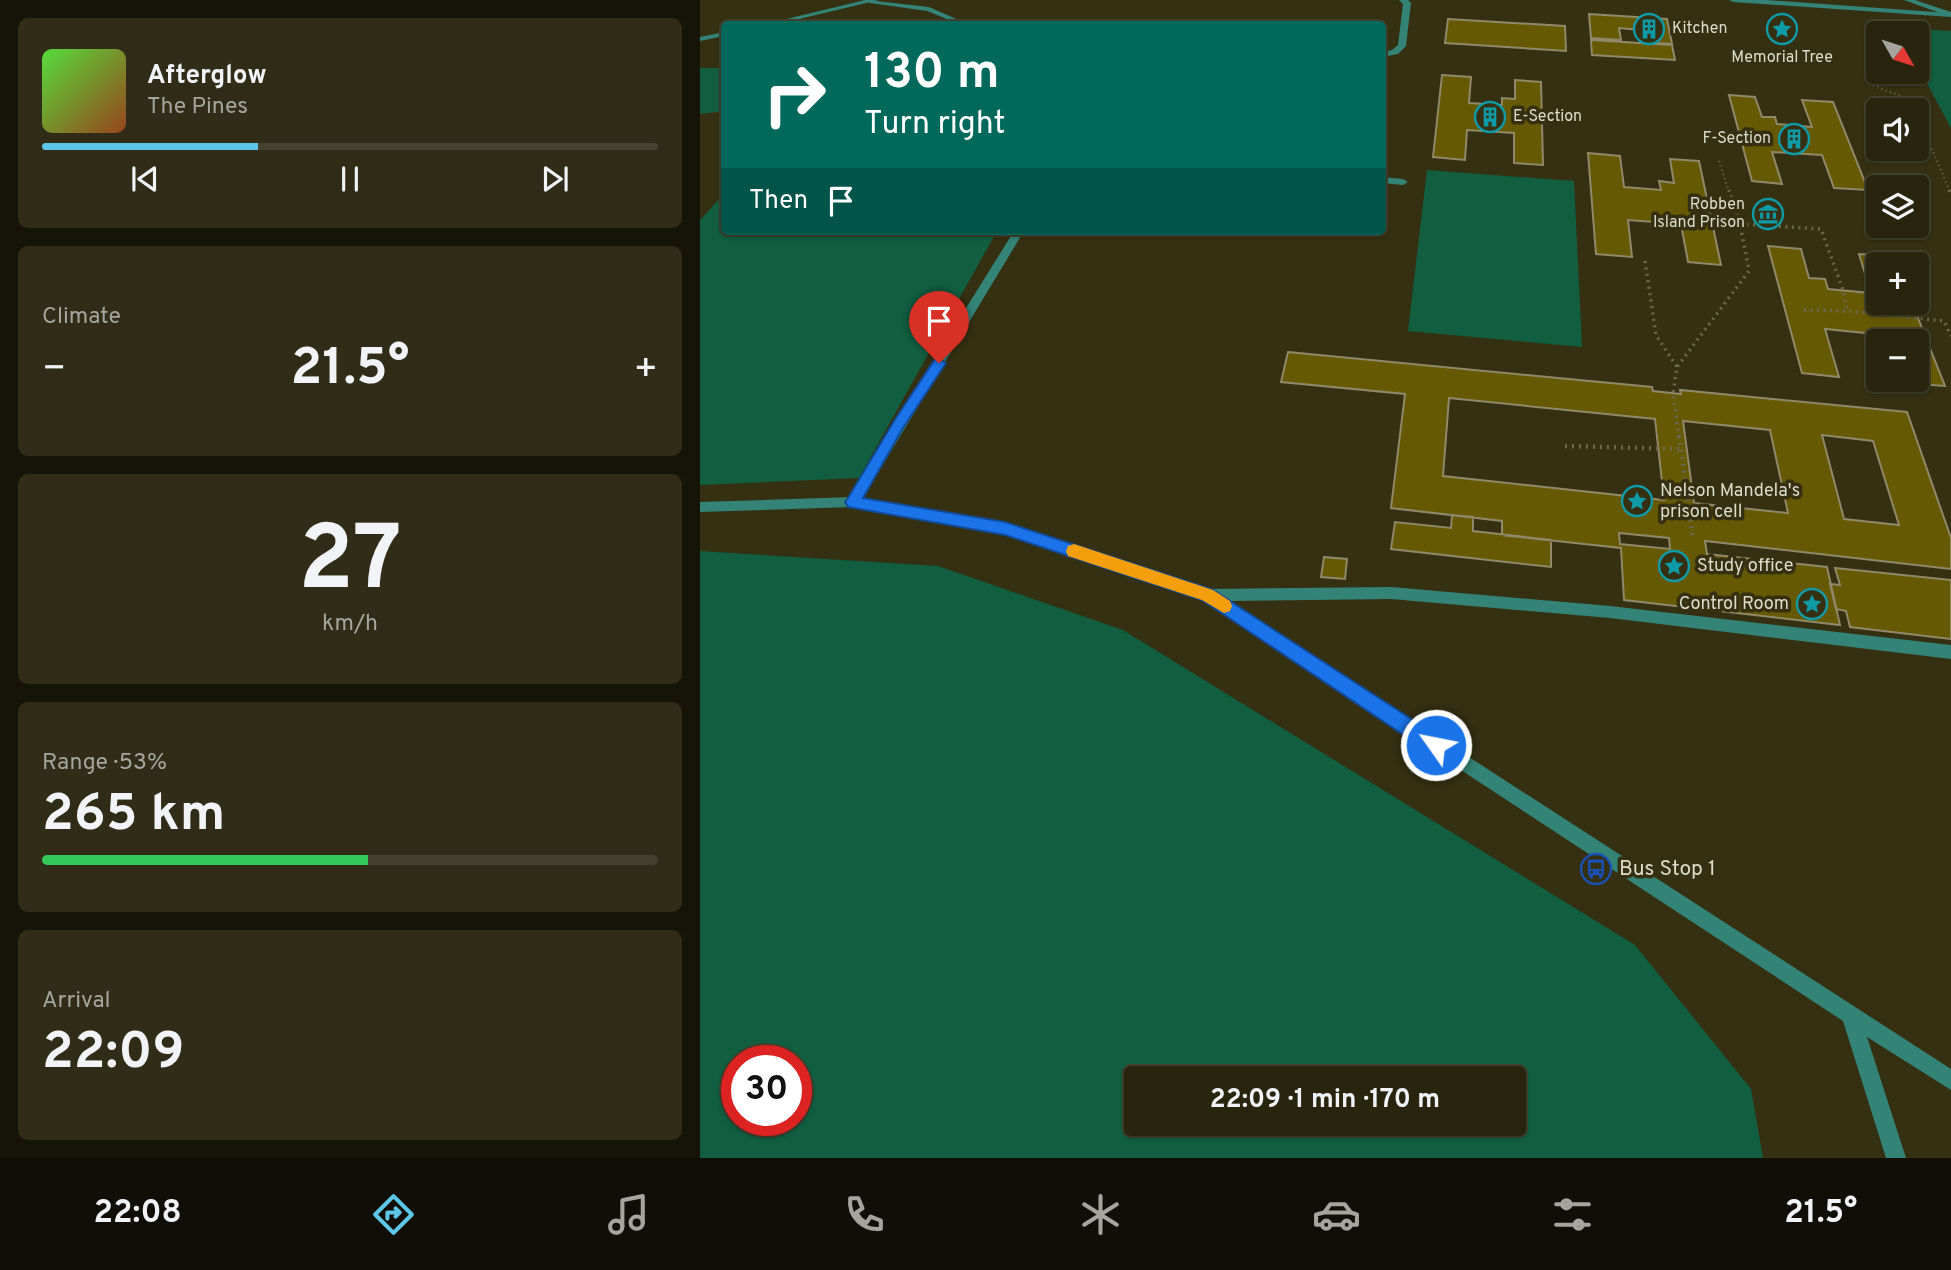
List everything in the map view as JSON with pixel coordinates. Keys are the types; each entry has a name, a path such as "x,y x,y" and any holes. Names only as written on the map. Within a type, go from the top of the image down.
{"street":[{"path":"783,21 875,0"},
{"path":"1733,0 1950,15"},
{"path":"1856,9 1876,0"},
{"path":"1908,0 1950,15"},
{"path":"870,1 929,9 957,21"},
{"path":"1386,54 1395,52 1402,46 1406,1"},
{"path":"700,38 721,34"},
{"path":"1386,181 1403,183"},
{"path":"853,502 1017,235"},
{"path":"700,507 853,502 1005,529 1207,595 1951,1080"},
{"path":"1207,595 1391,593 1610,612 1951,652"},
{"path":"1851,1015 1896,1158"}],"path":[{"path":"1869,84 1903,98"},
{"path":"1929,142 1951,195"},
{"path":"1693,538 1673,393 1677,367 1749,271 1740,224 1719,161"},
{"path":"1740,224 1821,229 1843,290 1847,311"},
{"path":"1644,261 1656,335 1677,367"},
{"path":"1804,310 1847,311 1944,321 1951,336"},
{"path":"1565,446 1681,449"}],"green space":[{"path":"1929,30 1951,31 1951,128 1927,84"},
{"path":"700,68 721,68 721,111 700,114"},
{"path":"1427,170 1574,181 1582,347 1408,331"},
{"path":"721,197 721,235 995,235 859,478 700,485 700,220"},
{"path":"700,551 938,566 1123,630 1635,945 1751,1089 1763,1158 700,1158"}],"building":[{"name":"Kitchen","path":"1589,14 1667,19 1672,44 1642,42 1640,30 1619,28 1621,40 1591,38"},
{"path":"1448,19 1565,26 1566,51 1445,43"},
{"path":"1672,20 1689,21 1691,31 1673,29"},
{"name":"Kitchen","path":"1591,40 1672,45 1675,60 1592,55"},
{"name":"E-Section","path":"1442,75 1471,77 1469,103 1502,105 1502,98 1515,99 1515,80 1541,82 1543,165 1514,163 1514,133 1467,130 1465,160 1433,157"},
{"name":"F-Section","path":"1729,95 1755,97 1762,117 1775,117 1777,124 1812,127 1802,100 1833,102 1866,190 1834,188 1822,155 1772,152 1782,184 1752,181"},
{"path":"1588,153 1620,156 1624,187 1661,190 1659,181 1674,183 1670,159 1699,161 1721,265 1688,262 1681,224 1628,220 1632,257 1596,254"},
{"path":"1768,246 1801,249 1809,278 1825,279 1828,289 1866,293 1866,315 1917,315 1922,329 1866,329 1866,333 1825,329 1839,377 1802,373"},
{"path":"1859,254 1866,254 1866,277"},
{"path":"1929,346 1945,386 1929,385"},
{"path":"1288,352 1652,387 1653,391 1681,394 1680,390 1907,412 1951,538 1951,569 1705,541 1707,554 1827,567 1840,625 1624,600 1621,548 1502,535 1502,521 1391,508 1405,394 1281,382","holes":["1449,398 1655,419 1664,500 1443,476","1683,421 1770,430 1788,513 1694,503","1822,435 1873,441 1899,525 1844,519","1619,533 1669,538 1670,549 1620,544"]},
{"path":"1452,515 1473,517 1473,531 1551,540 1551,567 1391,549 1395,522 1451,528"},
{"path":"1324,557 1347,559 1345,579 1321,577"},
{"path":"1835,568 1951,580 1951,639 1850,627 1846,611 1836,609 1830,584 1840,585"}],"slow traffic":[{"path":"1074,551 1207,595 1224,606"}],"place":[{"name":"Kitchen","path":"1649,29"},
{"name":"Memorial Tree","path":"1782,29"},
{"name":"E-Section","path":"1490,117"},
{"name":"F-Section","path":"1794,139"},
{"name":"Robben Island Prison","path":"1768,214"},
{"name":"Nelson Mandela's prison cell","path":"1637,501"},
{"name":"Study office","path":"1674,566"},
{"name":"Control Room","path":"1812,604"},
{"name":"Bus Stop 1","path":"1596,869"}],"route":[{"path":"939,363 898,424 853,502 1005,529 1207,595 1436,745"}]}
